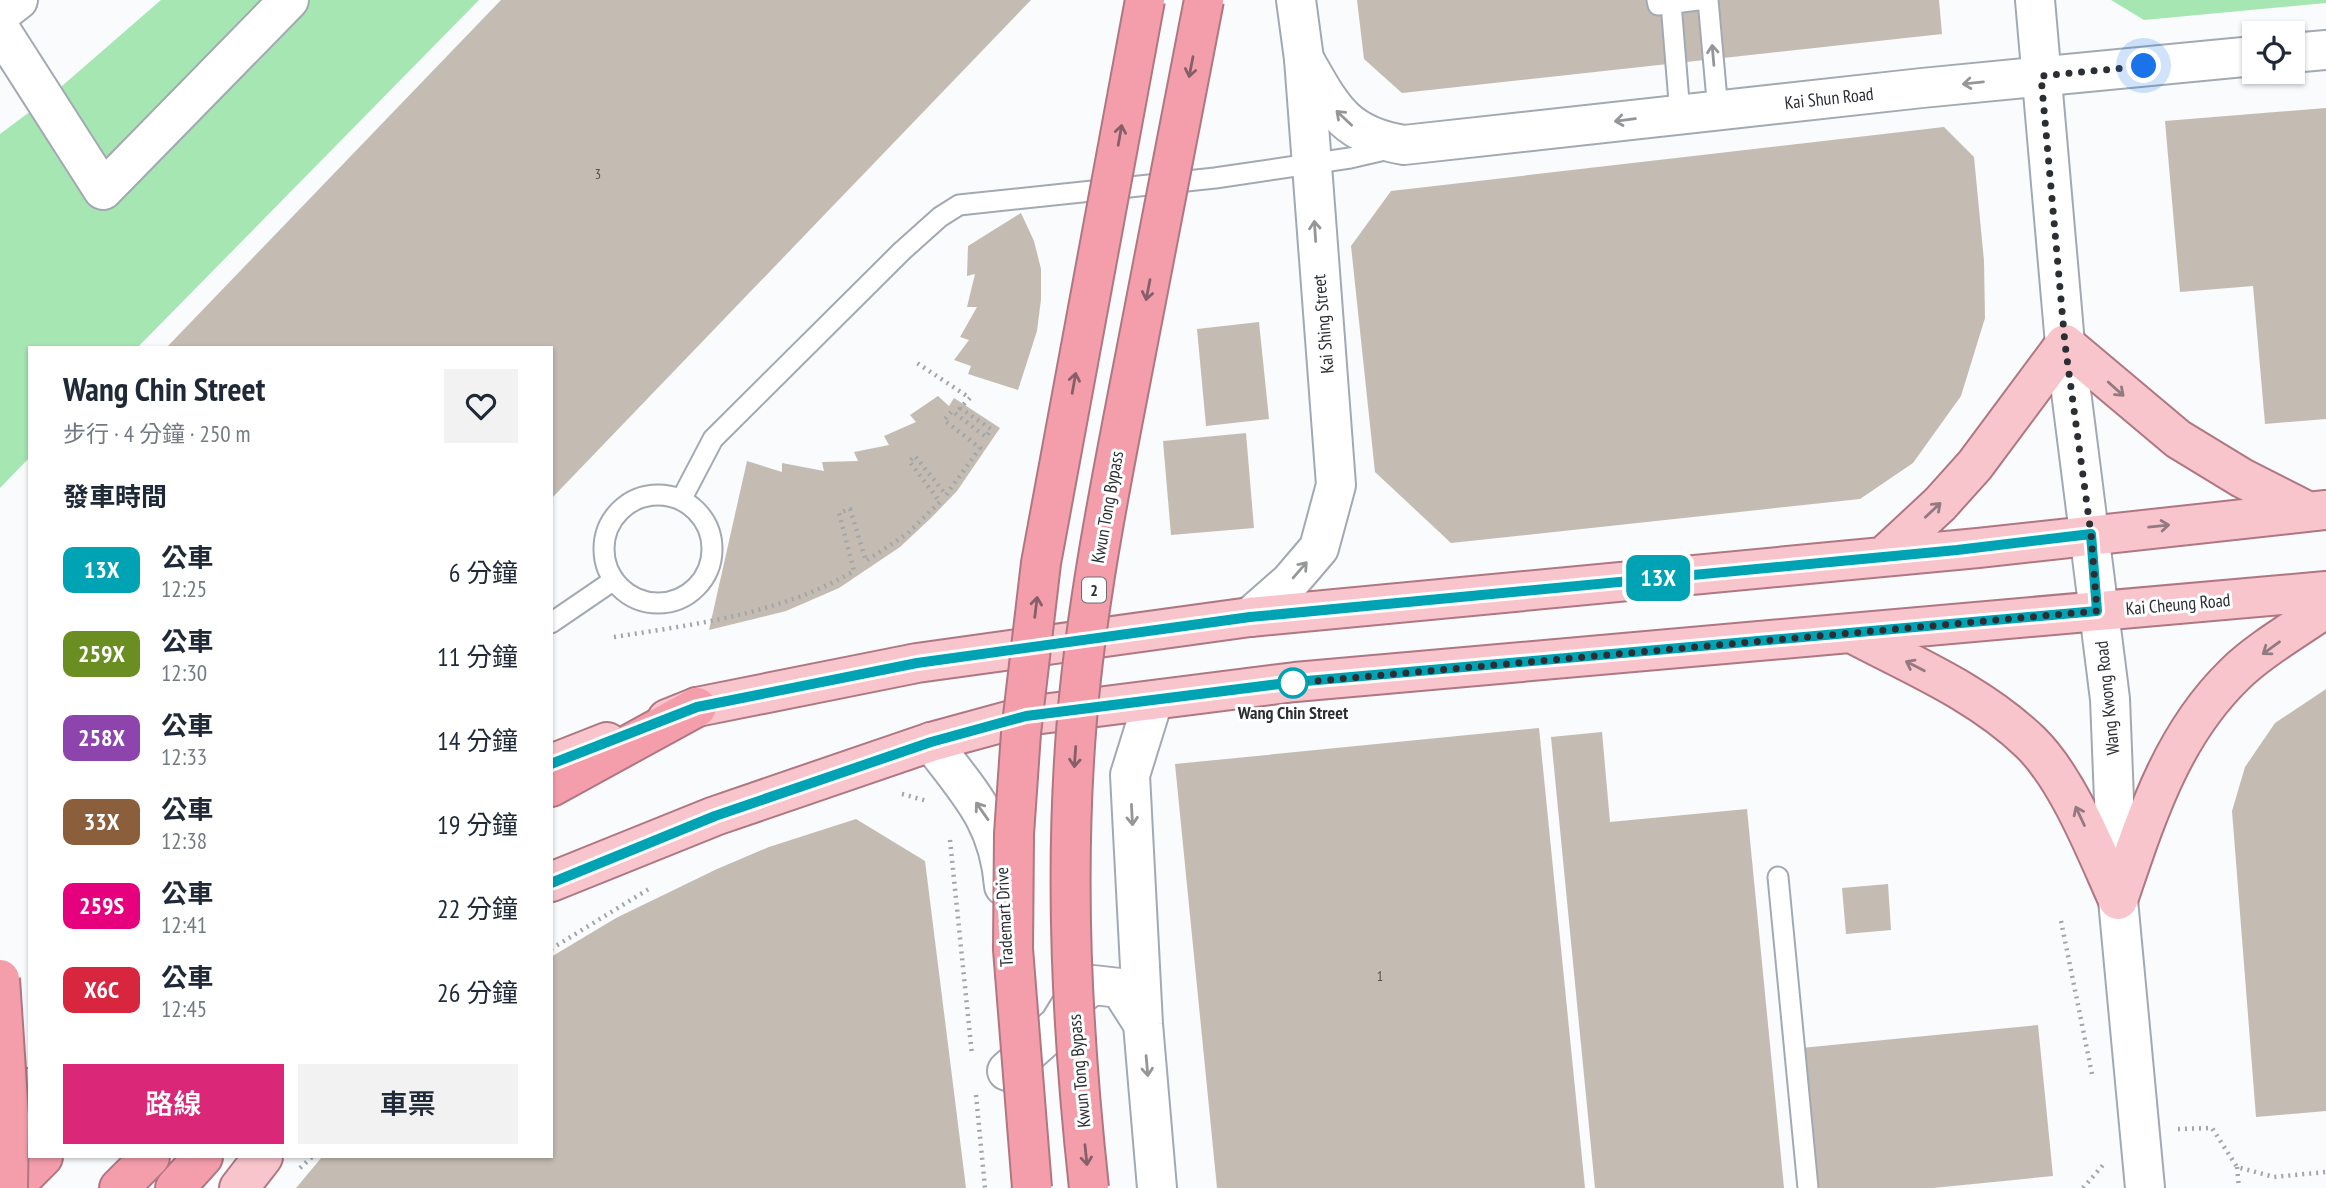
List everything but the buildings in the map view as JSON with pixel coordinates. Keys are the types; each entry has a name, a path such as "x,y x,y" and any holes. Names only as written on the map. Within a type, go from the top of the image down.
{"highway":[{"path":"1032,1188 1013,949 1014,834 1021,733 1041,564 1145,0"},
{"name":"Kwun Tong Bypass","path":"1090,1188 1074,1032 1070,944 1070,858 1077,718 1112,477 1204,0"},
{"path":"553,786 697,707"},
{"path":"0,979 9,1116 10,1188"},
{"path":"10,1188 42,1158"},
{"path":"119,1188 149,1158"},
{"path":"175,1188 202,1158"}],"main road":[{"path":"1883,557 1940,504 1975,465 2065,344 2178,439 2242,478 2317,511"},
{"path":"553,763 697,707 917,663 1250,617 1883,557 2317,511"},
{"name":"Kai Cheung Road","path":"553,882 715,816 931,742 1026,716 1295,682 2326,591"},
{"path":"2118,900 2149,807 2179,743 2235,673 2326,608"},
{"path":"1853,634 1976,697 2032,743 2074,804 2118,900"},
{"path":"0,1113 28,1090"},
{"path":"239,1188 262,1158"}],"street":[{"path":"0,14 18,0"},
{"path":"0,29 103,190 289,0"},
{"name":"Kai Shing Street","path":"1250,617 1290,582 1319,548 1336,485 1304,58 1296,0"},
{"name":"Wang Kwong Road","path":"2035,0 2065,344 2091,534 2097,611 2113,730 2118,900 2145,1188"},
{"path":"2305,52 2326,50"},
{"name":"Kai Shun Road","path":"1304,58 1338,114 1373,140 1404,145 2041,76 2242,57"},
{"path":"1153,701 1130,775 1143,1024 1157,1188"},
{"name":"Trademart Drive","path":"931,742 992,825 1003,866 991,1077 1022,1188"},
{"path":"991,1077 1059,1025 1076,998 1093,985 1121,988 1143,1024"}],"lane":[{"path":"1680,114 1664,2 1698,0"},
{"path":"1708,0 1718,110"},
{"name":"Kai Shun Road","path":"681,500 713,439 902,251 940,217 959,205 1215,178 1310,164 1404,145"},
{"path":"663,495 681,500 695,509 707,524 712,541 712,559 706,576 694,590 678,599 661,603 643,601 626,593 614,580 606,564 604,547 607,530 616,515 630,503 646,496 663,495"},
{"path":"553,622 614,580"},
{"path":"1778,877 1808,1188"}],"path":[{"path":"614,637 710,622 790,602 855,571 839,513 850,509 866,561 908,533 940,502 909,461 915,456 946,495 980,448 944,421 952,411 986,437 991,429 960,408 970,398 917,363"},
{"path":"897,793 931,802"},
{"path":"949,834 972,1056"},
{"path":"553,948 654,885"},
{"path":"2061,921 2093,1080"},
{"path":"985,1188 991,1077"},
{"path":"2212,1128 2237,1167 2239,1188"},
{"path":"2083,1188 2104,1165 2104,1154"},
{"path":"2237,1167 2274,1177 2326,1172"}],"green space":[{"path":"161,0 479,0 139,346 28,346 28,459 0,488 0,134 47,99"},
{"path":"2111,0 2326,0 2326,3 2144,20"}],"bus line":[{"name":"13X","path":"553,763 697,707 917,663 1250,617 1957,550 2091,534 2097,611 1295,682 1026,716 931,742 715,816 553,882"}],"place":[{"name":"Wang Chin Street","path":"1293,683"}],"route":[{"path":"1293,683 2097,611 2091,534 2065,344 2041,76 2144,66"}]}
